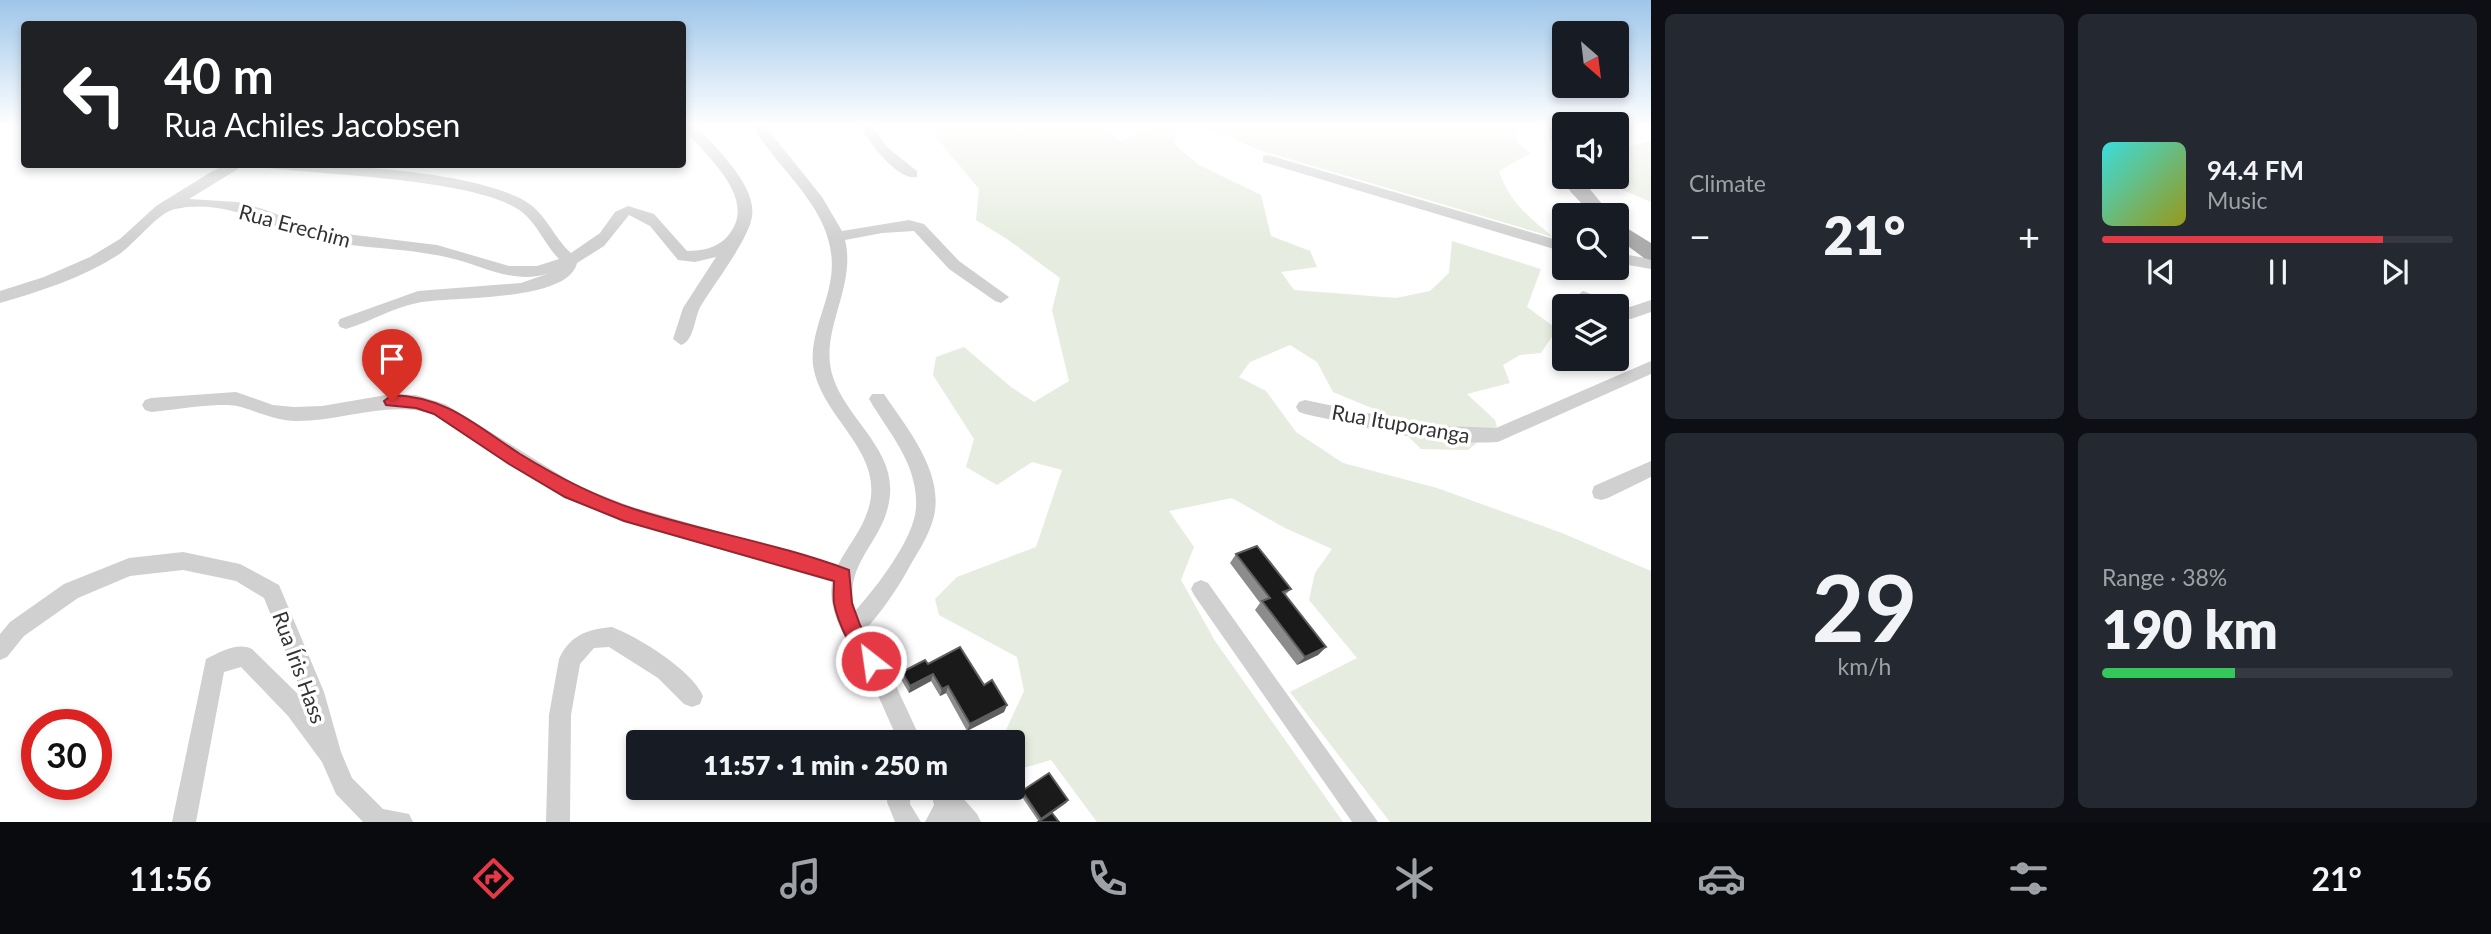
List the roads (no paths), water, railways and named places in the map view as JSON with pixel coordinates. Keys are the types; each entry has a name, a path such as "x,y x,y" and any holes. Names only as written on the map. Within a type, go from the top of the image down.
{"main road":[{"path":"1578,189 1591,203"},
{"path":"1629,237 1651,253"}],"street":[{"path":"681,339 691,309 702,288 743,227 744,197 739,184 723,165"},
{"path":"787,165 815,197 837,237 840,249 840,281 823,338 825,378 863,437 875,463 881,487 876,518 843,576 843,603 852,629 882,680 904,730"},
{"path":"901,165 912,174"},
{"path":"1289,165 1552,243"},
{"path":"0,297 51,283 85,268 140,232 154,215 216,174 230,168"},
{"path":"308,168 450,182 483,189 520,205 541,220 561,254 569,259"},
{"name":"Rua Erechim","path":"170,204 254,211 319,235 362,242 409,245 455,254 516,273 533,273 569,259"},
{"path":"569,259 596,246 610,231 621,213 628,210 636,211 659,226 683,256 710,254 737,237"},
{"path":"837,237 882,228 909,225 919,227 954,265 1001,297"},
{"path":"346,323 414,298 533,286 564,274 569,266 569,259"},
{"path":"1629,260 1651,264"},
{"path":"1629,313 1651,306"},
{"name":"Rua Ituporanga","path":"1306,407 1436,433 1479,437 1498,435 1651,367"},
{"path":"150,405 236,399 272,412 294,414 322,413 392,401 416,402 439,409 571,492 630,516 843,576"},
{"path":"852,629 876,605 897,571 917,536 926,508 922,476 907,443 878,399"},
{"path":"1601,492 1651,469"},
{"name":"Rua Íris Hass","path":"0,650 17,629 71,591 130,567 183,561 240,573 272,592 313,692 330,754"},
{"path":"1201,589 1366,822"},
{"path":"558,822 560,715 570,659 589,639 612,637 666,671 692,696"},
{"path":"184,822 214,666 230,658 245,656 296,708 330,754 344,786 378,820 401,822"},
{"path":"898,719 899,730"},
{"path":"937,822 945,812 944,800"},
{"path":"951,800 969,822"}]}
